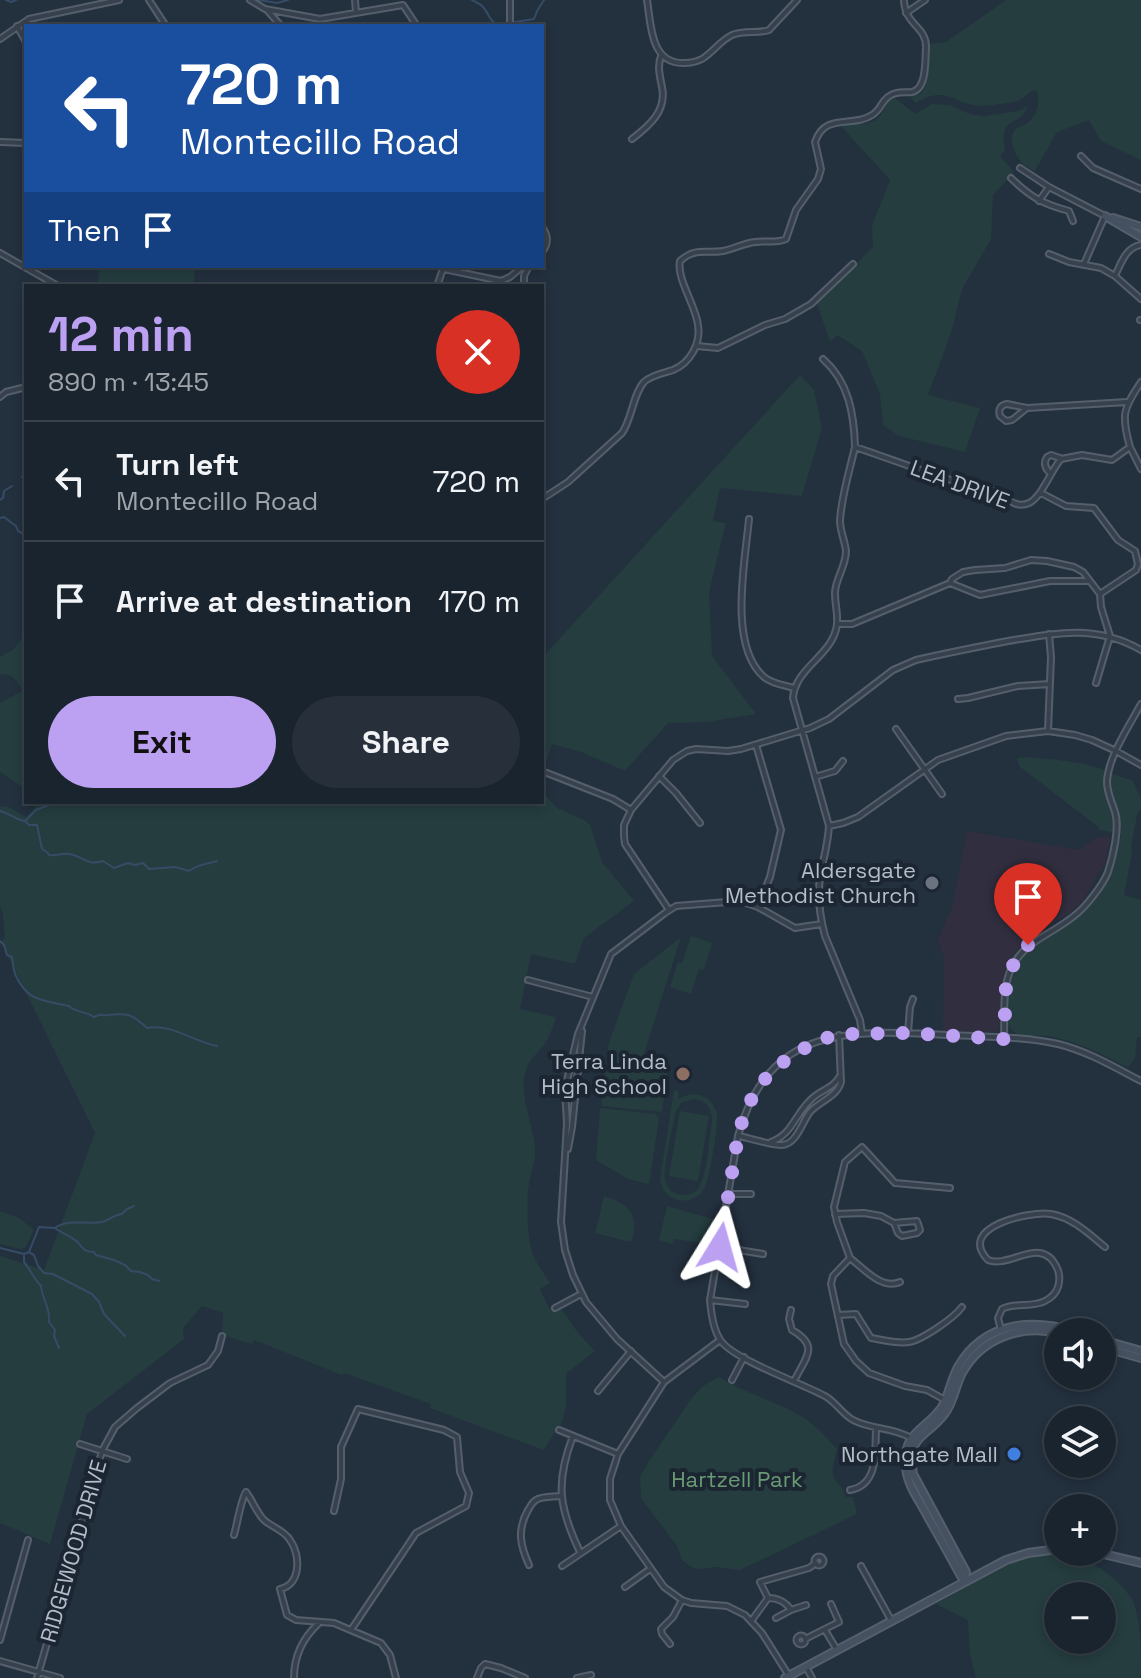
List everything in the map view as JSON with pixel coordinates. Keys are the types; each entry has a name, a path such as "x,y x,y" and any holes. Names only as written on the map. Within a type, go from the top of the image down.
{"street":[{"path":"0,39 29,19 119,0"},
{"path":"149,0 165,24"},
{"path":"250,0 265,9 279,24"},
{"path":"355,0 356,13"},
{"path":"510,0 510,24"},
{"path":"632,139 652,123 663,102 659,69 661,56 654,41 647,0"},
{"path":"661,56 677,63 697,62 731,36 769,30 797,0"},
{"path":"544,498 568,482 622,433 645,382 679,368 697,346 698,321 680,273 680,261 693,252 724,251 748,243 786,239 793,215 818,179 821,169 815,142 818,134 825,127 838,122 868,118 894,93 918,89 925,39 906,13 904,0"},
{"path":"906,13 925,0"},
{"path":"265,9 320,19 403,5 414,24"},
{"path":"17,26 24,38"},
{"path":"0,142 24,143"},
{"path":"1081,156 1093,168 1141,189"},
{"path":"1020,168 1141,237"},
{"path":"1011,178 1030,196 1069,211 1073,221"},
{"path":"1039,201 1049,187"},
{"path":"1105,216 1141,227"},
{"path":"1084,264 1105,216"},
{"path":"1115,276 1126,253 1132,247 1141,245"},
{"path":"0,253 24,267"},
{"path":"1049,254 1069,262 1101,268 1141,299"},
{"path":"697,346 718,348 765,325 785,319 811,304 853,264"},
{"path":"26,268 54,284"},
{"path":"444,268 501,281 523,268"},
{"path":"823,359 838,374 846,390 855,447 840,521 846,552 842,573 835,586 837,624 831,641 799,678 794,688 794,706 829,826 820,878 822,924 860,1020 862,1033"},
{"path":"1141,382 1138,391 1127,402 1124,425 1141,469"},
{"path":"0,397 6,392 24,388"},
{"path":"1027,408 1009,421 999,414 1000,408 1007,404 1027,408 1127,402"},
{"name":"LEA DRIVE","path":"855,447 958,483 998,493 1019,505 1031,503 1041,493 1061,459 1051,455 1044,461 1050,473"},
{"path":"1061,459 1082,455 1112,460 1130,447"},
{"path":"1041,493 1066,506 1094,508 1118,540 1135,551 1139,571 1100,594"},
{"path":"749,519 741,615 744,638 756,669 763,677 794,688"},
{"path":"837,624 852,624 950,583 963,572 1005,568 1031,560 1074,567 1083,572 1088,581"},
{"path":"950,583 980,595 1050,581 1092,582 1100,594 1110,636 1096,683"},
{"path":"669,910 625,844 624,825 631,810 659,776 673,760 687,751 705,748 728,751 801,731 829,719 893,670 916,660 1078,631 1110,636 1141,650"},
{"path":"1048,731 1049,634"},
{"path":"958,699 1018,686 1050,684"},
{"path":"1004,1039 1006,986 1014,963 1028,945 1085,906 1107,874 1117,821 1107,781 1116,751 1141,704"},
{"path":"896,729 942,794"},
{"path":"829,826 858,817 938,760 1006,736 1048,731 1075,735 1092,740 1141,765"},
{"path":"756,745 781,830 770,877 758,907"},
{"path":"815,777 835,771 843,761"},
{"path":"547,773 613,799 631,810"},
{"path":"659,776 700,823"},
{"path":"664,1382 604,1325 581,1294 565,1250 561,1222 567,1123 565,1089 578,1034 611,954 676,906 740,901 758,907 795,928 822,924"},
{"path":"528,980 593,997"},
{"path":"908,1033 913,999"},
{"path":"564,1163 572,1127 583,1021"},
{"path":"914,1440 898,1431 851,1420 829,1398 744,1357 720,1340 711,1317 710,1300 738,1136 753,1096 775,1068 802,1048 825,1038 862,1033 1031,1039 1091,1055 1141,1081"},
{"path":"738,1136 781,1145 790,1142 809,1114 839,1090 839,1035"},
{"path":"770,1142 781,1139 799,1111 813,1097 836,1084 841,1074"},
{"path":"900,1282 893,1286 884,1284 850,1258 834,1207 843,1167 862,1147 895,1183 950,1188"},
{"path":"728,1194 751,1194"},
{"path":"835,1214 864,1213 881,1216 894,1223 917,1221 920,1230 902,1236 894,1223"},
{"path":"1002,1333 998,1318 1002,1309 1049,1299 1057,1289 1059,1276 1054,1263 1037,1253 999,1263 988,1260 980,1249 985,1231 1020,1216 1049,1214 1070,1220 1105,1247"},
{"path":"720,1247 763,1254"},
{"path":"850,1258 833,1276 831,1284 844,1344 869,1373 927,1390 948,1401"},
{"path":"555,1308 581,1294"},
{"path":"710,1300 745,1304"},
{"path":"838,1315 856,1314 871,1338 906,1343 925,1335 956,1315 962,1307"},
{"path":"791,1310 789,1319 792,1330 806,1338 809,1345 794,1381"},
{"path":"965,1581 965,1572 913,1474 912,1457 917,1430 948,1401 953,1378 963,1361 980,1343 1017,1325 1044,1324"},
{"path":"1002,1333 1044,1330"},
{"name":"RIDGEWOOD DRIVE","path":"37,1678 102,1451 115,1427 137,1408 170,1383 208,1365 218,1351 222,1336"},
{"path":"720,1340 664,1382 618,1454 609,1490 621,1526 664,1587 682,1600 727,1606 752,1620 787,1677 965,1581 1017,1556 1044,1549"},
{"path":"1116,1344 1141,1351"},
{"path":"598,1391 631,1351"},
{"path":"1116,1351 1141,1358"},
{"path":"732,1380 744,1357"},
{"path":"334,1511 341,1479 341,1447 358,1409 444,1430 457,1437 460,1472 469,1493 466,1506 416,1533 351,1630"},
{"path":"850,1490 865,1484 872,1473 876,1428"},
{"path":"559,1430 618,1454"},
{"path":"573,1436 562,1469 560,1496 569,1530 580,1552"},
{"path":"80,1444 127,1459"},
{"path":"234,1535 246,1492 265,1521 291,1541 296,1557 295,1580 287,1588 280,1589 287,1615 296,1620 327,1622 381,1643 386,1648 396,1678"},
{"path":"529,1565 520,1540 524,1518 538,1498 560,1496"},
{"path":"562,1566 621,1526"},
{"path":"0,1640 28,1540"},
{"path":"1116,1557 1141,1563"},
{"path":"768,1598 760,1582 809,1568 816,1563"},
{"path":"861,1566 892,1621"},
{"path":"625,1587 650,1569"},
{"path":"768,1598 780,1599 791,1610"},
{"path":"752,1620 768,1598"},
{"path":"670,1644 661,1629 673,1617 682,1600"},
{"path":"805,1639 839,1622 831,1604"},
{"path":"776,1618 806,1605"},
{"path":"294,1678 299,1651 311,1630 320,1623"},
{"path":"825,1630 837,1650"},
{"path":"0,1661 60,1678"},
{"path":"477,1678 485,1664 525,1678"},
{"path":"806,1667 812,1678"},
{"path":"577,1678 591,1675"}],"shaded area":[{"path":"967,831 1072,849 1081,849 1102,836 1111,837 1105,863 1083,900 1070,913 1026,940 1010,959 1004,974 999,1030 994,1032 943,1031 944,959 938,939 952,908"}],"green space":[{"path":"1006,0 1141,0 1141,160 1101,141 1089,120 1057,132 1035,171 1024,165 1018,158 1012,138 1016,129 1030,121 1037,109 1036,90 1018,101 982,106 943,95 916,103 910,97 921,94 925,87 930,44 946,42"},
{"path":"895,98 915,114 932,104 950,105 970,114 984,116 1019,111 1028,106 1025,113 1005,131 1005,150 1000,156 1014,172 993,195 991,239 962,289 951,333 928,395 980,408 965,452 899,436 883,425 880,394 862,351 837,335 830,342 817,303 873,247 872,225 890,180 841,126 876,120"},
{"path":"100,268 196,268 193,284 97,284"},
{"path":"800,375 814,390 822,428 802,496 720,488 713,521 726,523 709,592 712,656 756,714 707,722 668,723 625,771 581,752 552,744 544,768 544,656"},
{"path":"24,635 24,788 0,772 0,703 22,691 14,678 0,674 0,657 14,649"},
{"path":"1017,758 1074,762 1102,769 1132,780 1141,799 1124,895 1141,900 1141,1037 1137,1037 1135,1059 1128,1068 1069,1041 1015,1033 1009,1025 1012,981 1020,962 1033,946 1082,915 1089,907 1109,872 1121,834 1100,830 1019,766"},
{"path":"544,793 557,808 590,825 602,862 634,901 584,938 575,964 531,954 520,1009 556,1017 546,1042 527,1066 524,1080 535,1148 528,1191 529,1231 534,1257 550,1283 540,1289 549,1308 559,1306 595,1351 566,1374 566,1407 561,1425 544,1450 430,1408 431,1404 344,1373 342,1375 254,1340 252,1344 222,1335 223,1313 202,1306 183,1328 184,1339 87,1414 50,1544 0,1523 0,1256 44,1270 95,1133 1,942 5,936 0,907 0,806 9,807 26,817 39,804 544,804"},
{"path":"691,936 712,943 704,970 699,969 691,994 670,987"},
{"path":"681,937 644,1054 669,1063 662,1112 601,1106 609,1042 634,974"},
{"path":"674,1090 679,1091 678,1099 690,1094 707,1098 717,1113 717,1120 704,1189 695,1198 679,1200 667,1194 660,1180","holes":["693,1099 707,1106 712,1121 701,1183 698,1189 682,1195 667,1186 665,1173 676,1111 681,1103"]},
{"path":"600,1108 656,1114 659,1119 649,1184 628,1179 596,1160"},
{"path":"680,1111 709,1116 698,1181 669,1176"},
{"path":"604,1196 631,1212 635,1225 631,1242 595,1233"},
{"path":"667,1206 719,1221 715,1245 674,1239 672,1244 659,1240"},
{"path":"0,1211 19,1218 34,1230 25,1248 0,1244"},
{"name":"Hartzell Park","path":"719,1377 789,1410 820,1430 837,1449 833,1475 846,1497 853,1497 857,1514 740,1570 699,1569 682,1560 677,1546 641,1498 640,1477 691,1399 703,1386"},
{"path":"1044,1555 1044,1566 1097,1566 1114,1579 1134,1603 1140,1640 1141,1678 976,1678 970,1654 968,1620 936,1604 1006,1565"}],"waterway":[{"path":"6,0 16,0"},
{"path":"259,0 277,3 288,0"},
{"path":"472,0 482,6 493,22 506,24"},
{"path":"515,22 534,19 544,0"},
{"path":"0,500 4,491 12,486"},
{"path":"0,518 4,517 24,534"},
{"path":"0,811 25,821 36,810 49,804"},
{"path":"25,821 29,825 37,825 42,849 49,855 70,854 89,862 103,861 114,868 128,863 143,863 149,869 175,867 189,871 217,861"},
{"path":"0,941 7,955 12,957 21,985 37,998 69,1006 94,1017 101,1014 129,1016 147,1028 174,1030 217,1046"},
{"path":"0,1248 24,1254 29,1252 39,1227 102,1222 134,1206"},
{"path":"55,1228 86,1250 159,1281"},
{"path":"30,1253 44,1273 53,1274 92,1294 104,1314 125,1336"},
{"path":"24,1256 24,1262 41,1286 59,1348"}],"place":[{"name":"Aldersgate Methodist Church","path":"932,883"},
{"name":"Terra Linda High School","path":"683,1074"},
{"name":"Northgate Mall","path":"1014,1454"}],"route":[{"path":"720,1247 744,1115 758,1088 775,1068 802,1048 839,1035 908,1033 1004,1039 1009,974 1028,945"}]}
